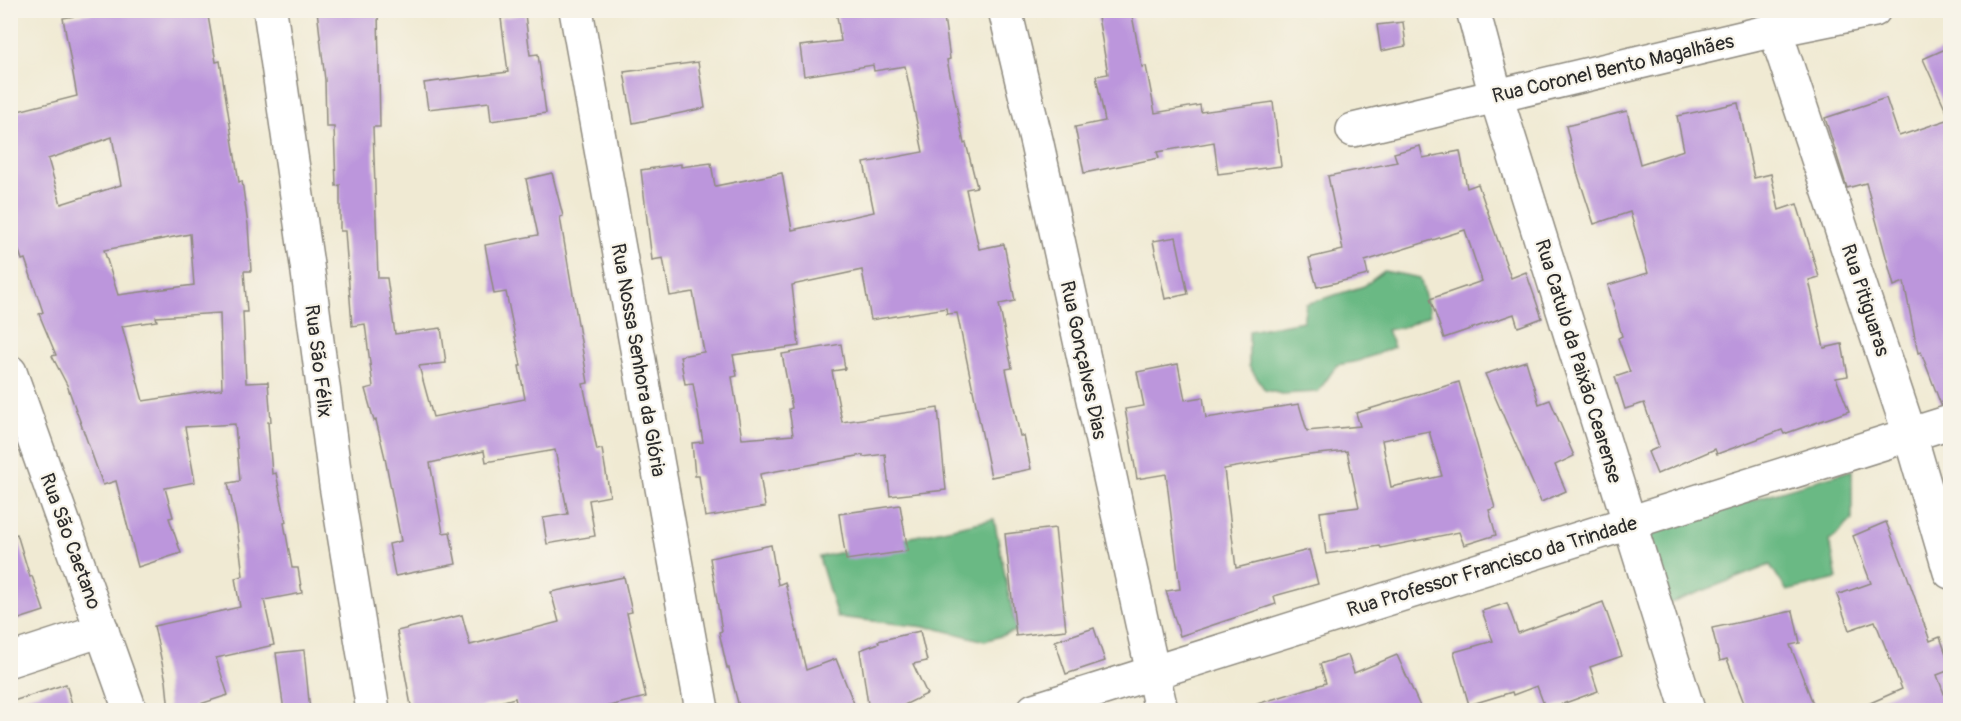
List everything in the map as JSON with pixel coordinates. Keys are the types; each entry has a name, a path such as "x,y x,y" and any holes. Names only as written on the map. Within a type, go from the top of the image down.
{"street":[{"name":"Rua São Félix","path":"270,10 336,485 373,711"},
{"name":"Rua Nossa Senhora da Glória","path":"576,10 702,711"},
{"name":"Rua Gonçalves Dias","path":"1005,10 1037,144 1161,711"},
{"name":"Rua Catulo da Paixão Cearense","path":"1473,10 1496,96 1688,711"},
{"name":"Rua Coronel Bento Magalhães","path":"1353,130 1775,30 1874,10"},
{"name":"Rua Pitiguaras","path":"1775,30 1910,435 1950,572"},
{"name":"Rua São Caetano","path":"10,372 19,421 102,630 130,711"},
{"name":"Rua Professor Francisco da Trindade","path":"1034,711 1950,422"},
{"path":"10,660 102,630"}],"green space":[{"path":"1384,271 1420,278 1430,315 1404,327 1387,330 1394,347 1359,361 1337,365 1318,392 1282,394 1265,390 1249,366 1249,331 1303,321 1306,304 1364,286"},
{"path":"1852,470 1852,520 1830,541 1837,579 1787,591 1770,565 1666,605 1647,531"},
{"path":"994,519 1016,631 985,641 934,628 837,617 819,557"}],"building":[{"path":"109,10 207,10 216,62 220,61 248,225 251,271 244,271 247,312 243,312 246,383 268,382 272,474 276,473 292,568 298,568 302,593 264,600 274,645 216,658 228,695 194,706 194,708 169,711 166,681 154,626 240,607 235,578 243,576 237,526 228,483 240,481 235,424 185,427 195,482 165,488 173,517 169,518 181,553 138,567 116,481 103,485 67,385 52,356 56,355 39,314 43,312 10,224 10,113 77,96 63,18","holes":["112,137 121,185 61,204 48,159","190,234 194,285 118,295 104,250","220,313 222,389 143,401 122,326 157,321 156,317"]},
{"path":"317,10 378,10 380,127 373,127 378,278 387,278 395,334 441,328 446,363 419,366 433,417 525,399 519,366 521,366 506,292 494,294 485,245 538,235 526,179 552,173 563,216 560,217 588,383 583,384 597,450 602,449 610,496 589,500 595,536 547,544 543,518 568,514 555,450 486,462 484,451 430,463 443,533 450,532 456,564 395,576 389,544 401,541 376,420 374,421 365,389 373,387 365,324 352,326 345,231 340,231 340,185 336,186 334,127 326,127 325,80"},
{"path":"836,10 943,10 950,59 947,60 964,144 966,143 977,187 966,189 979,249 1004,244 1015,301 999,304 1012,368 1006,369 1020,436 1024,436 1031,469 991,477 957,313 947,314 946,308 871,320 862,270 792,285 799,346 733,355 737,376 732,377 742,439 793,435 789,409 792,408 782,354 841,344 845,369 832,371 842,422 938,408 946,490 890,496 885,454 863,457 863,455 760,474 765,507 705,517 699,476 695,476 692,443 703,442 693,383 685,384 680,356 704,352 693,292 670,296 663,258 652,260 641,170 681,164 681,167 711,163 715,186 782,173 792,230 874,212 864,163 923,152 905,66 874,71 873,65 804,76 800,46 841,41"},
{"path":"1131,10 1142,67 1146,66 1155,113 1200,105 1201,112 1273,102 1281,166 1218,174 1214,142 1157,152 1159,158 1084,173 1075,127 1105,121 1096,76 1108,74 1098,17"},
{"path":"525,14 530,55 538,54 546,113 491,121 489,102 428,109 424,83 508,72 501,18"},
{"path":"1403,22 1406,46 1381,51 1377,25"},
{"path":"1950,47 1950,119 1923,59"},
{"path":"698,62 705,108 633,123 624,72"},
{"path":"1886,98 1899,136 1950,119 1950,404 1941,405 1921,352 1918,353 1904,282 1894,286 1866,183 1847,188 1825,118"},
{"path":"1738,103 1754,178 1771,174 1779,210 1797,204 1819,277 1809,280 1824,348 1842,344 1848,376 1836,378 1849,411 1784,434 1782,430 1717,454 1715,449 1657,474 1648,452 1659,447 1644,403 1625,409 1615,377 1630,372 1618,338 1622,336 1608,285 1648,273 1630,212 1594,224 1577,172 1566,126 1627,111 1640,164 1684,150 1677,116"},
{"path":"1420,146 1423,158 1460,151 1467,188 1478,184 1511,278 1526,272 1542,318 1518,327 1514,314 1444,338 1430,299 1482,281 1465,230 1365,261 1368,275 1317,287 1309,258 1343,250 1328,176 1397,162 1394,153"},
{"path":"1176,237 1188,294 1165,299 1153,241"},
{"path":"1526,361 1539,404 1550,400 1574,456 1555,465 1566,491 1541,502 1485,374"},
{"path":"1178,364 1185,400 1203,397 1206,418 1299,404 1307,431 1360,426 1356,413 1459,382 1495,508 1489,510 1496,535 1464,545 1459,532 1381,548 1380,546 1326,554 1320,512 1359,507 1347,451 1300,456 1224,469 1236,568 1309,550 1318,584 1274,596 1276,604 1180,636 1166,591 1180,589 1166,474 1137,479 1125,409 1144,406 1137,372","holes":["1429,431 1442,476 1391,487 1382,440"]},
{"path":"900,505 908,551 846,560 839,514"},
{"path":"1886,522 1930,641 1940,637 1950,665 1950,670 1937,675 1948,704 1929,711 1852,711 1902,689 1875,621 1849,630 1837,595 1871,583 1853,536"},
{"path":"1055,528 1066,630 1016,636 1005,534"},
{"path":"17,534 30,577 32,576 44,611 10,622 10,535"},
{"path":"771,545 778,585 785,582 806,670 836,659 857,711 740,711 719,632 722,631 710,558"},
{"path":"624,577 632,612 627,613 646,697 589,711 518,711 515,698 467,711 412,711 397,631 462,615 470,645 559,622 551,592"},
{"path":"1603,602 1622,656 1590,667 1598,691 1546,710 1537,686 1513,695 1512,692 1469,705 1454,652 1493,641 1482,611 1507,603 1518,633"},
{"path":"1793,611 1800,643 1790,645 1816,711 1747,711 1727,659 1720,661 1712,628"},
{"path":"1094,628 1105,661 1066,674 1055,641"},
{"path":"920,631 927,661 913,664 927,694 892,711 869,711 860,650 879,643 878,641"},
{"path":"304,650 310,711 284,711 276,653"},
{"path":"1348,655 1354,673 1397,655 1422,711 1258,711 1257,704 1326,683 1320,664"},
{"path":"66,684 74,711 10,711 10,702"}]}
